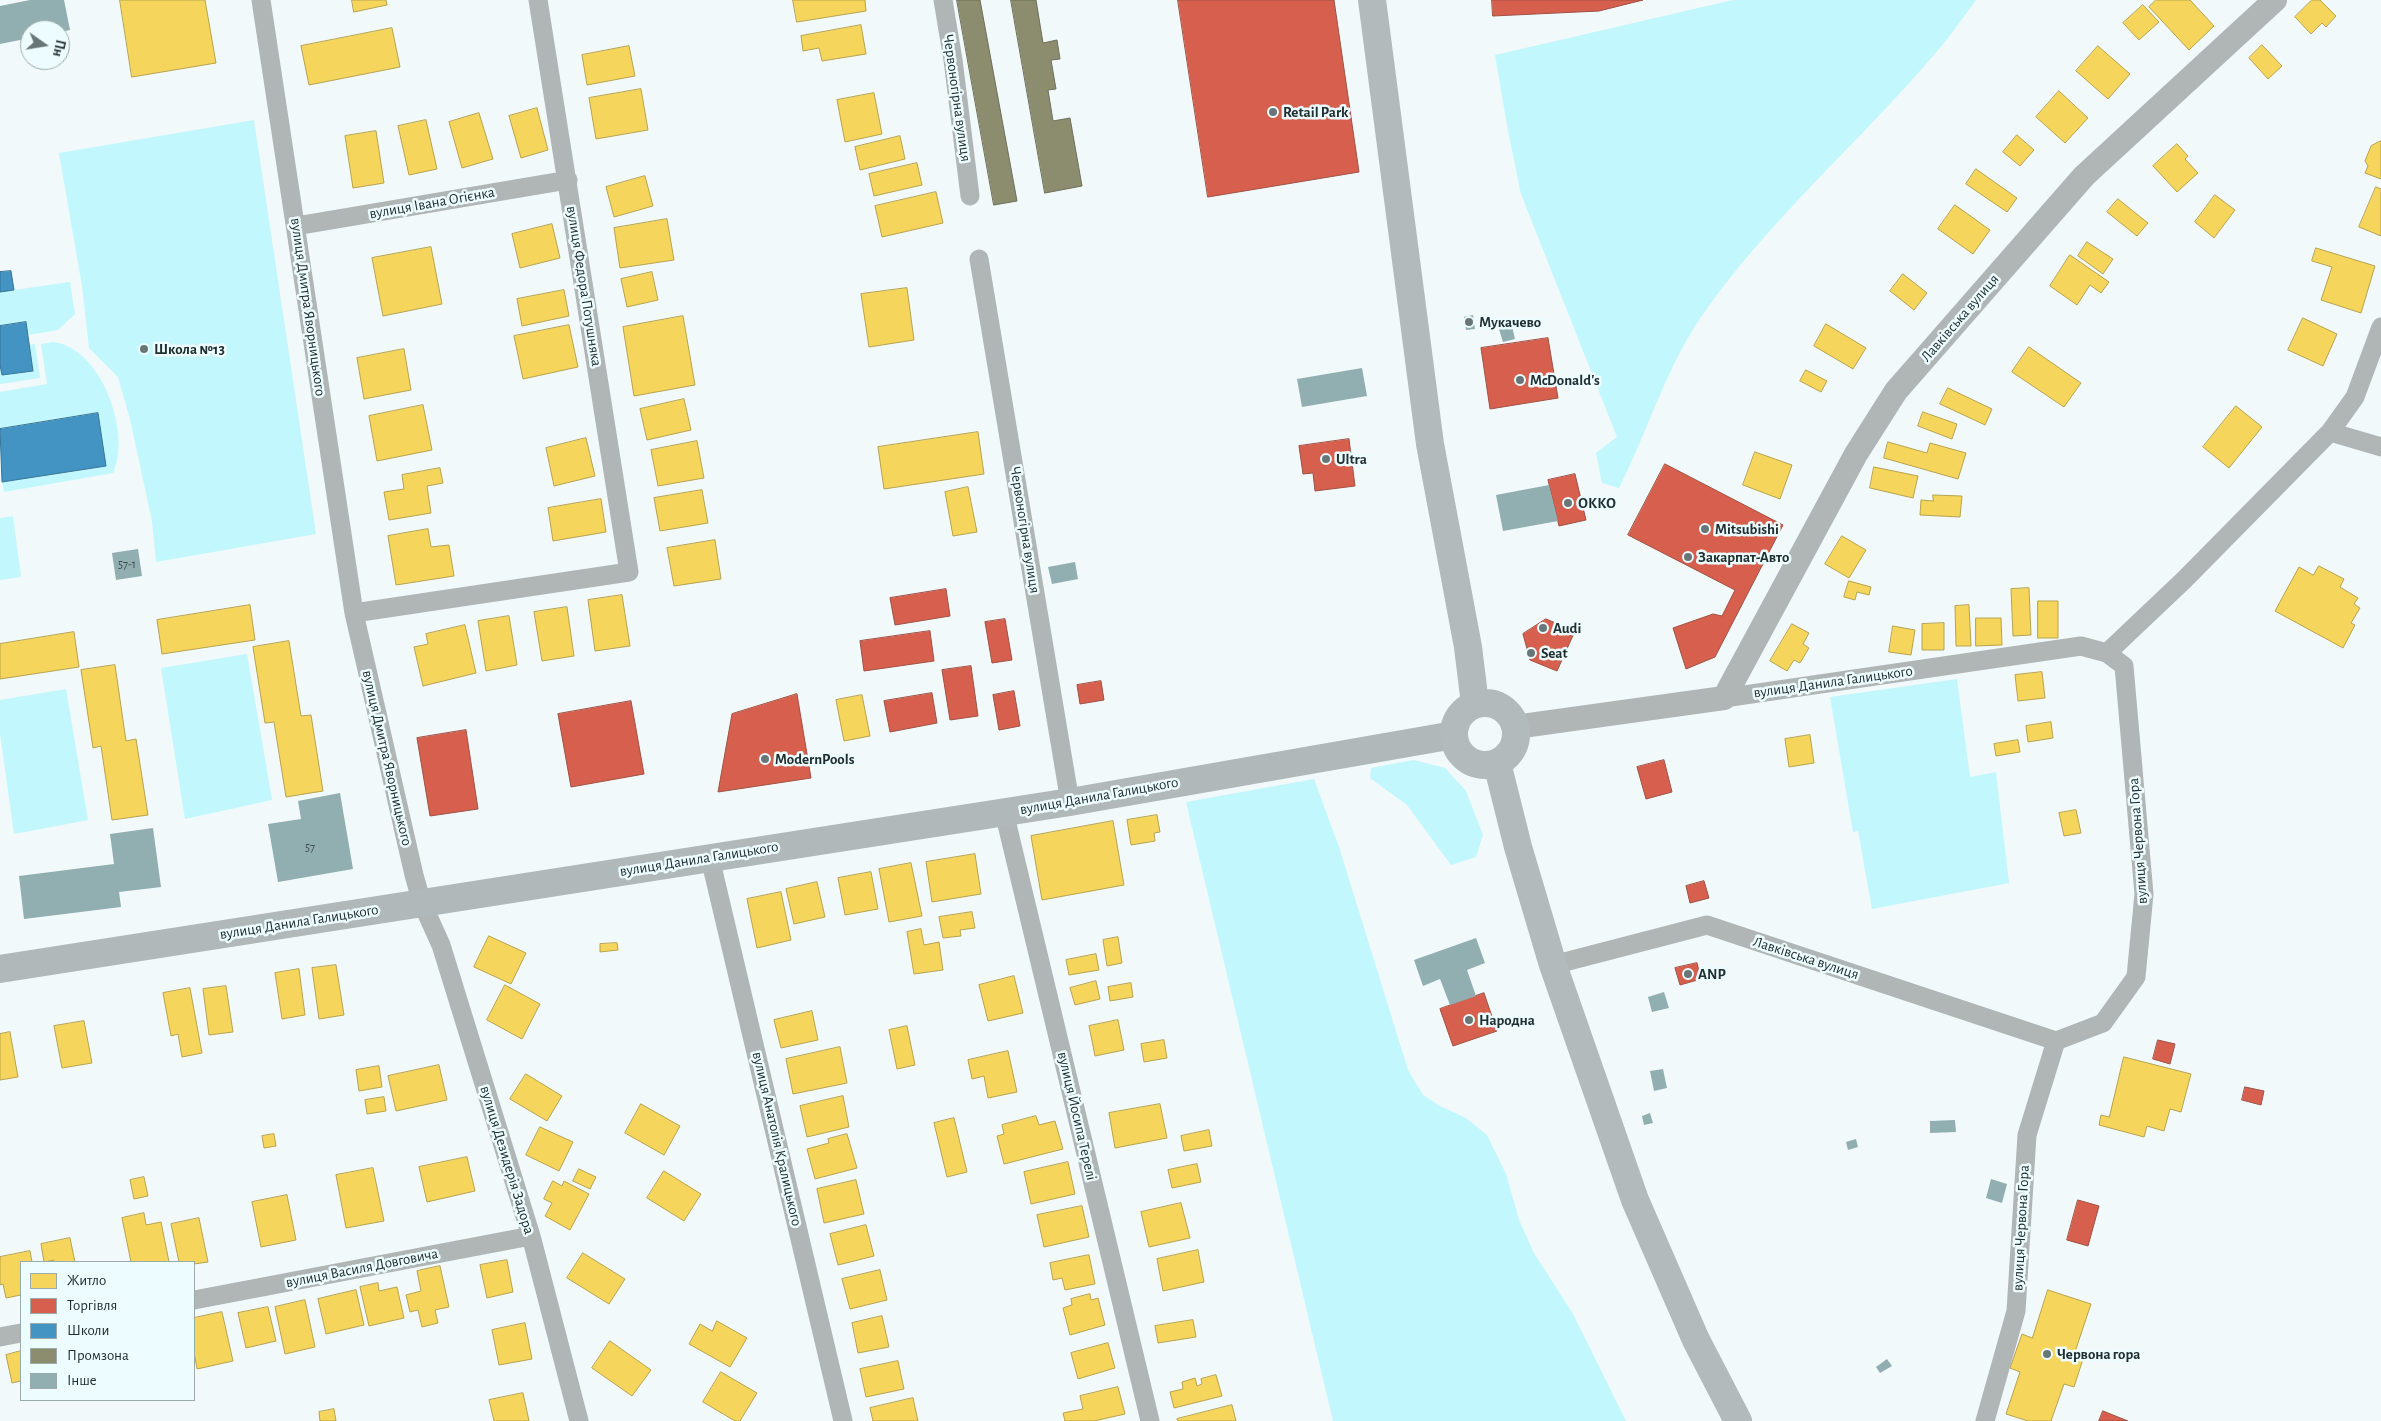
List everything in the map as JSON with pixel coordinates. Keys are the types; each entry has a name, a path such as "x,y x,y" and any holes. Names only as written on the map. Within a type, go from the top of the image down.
{"highway":[{"path":"1372,0 1430,444 1468,647 1475,704"},
{"path":"1488,703 1500,707 1510,715 1515,727 1515,741 1508,754 1497,763 1485,765 1473,763 1463,756 1456,747 1454,735 1456,722 1464,711 1475,704 1488,703"},
{"path":"1497,763 1518,847 1553,965 1635,1200 1696,1340 1738,1421"}],"main road":[{"name":"вулиця Данила Галицького","path":"0,969 1070,802 1454,735"}],"street":[{"name":"вулиця Дмитра Яворницького","path":"261,0 354,613 422,903"},
{"name":"вулиця Федора Потушняка","path":"354,613 629,572 538,0"},
{"name":"Червоногірна вулиця","path":"943,0 953,60 970,196"},
{"name":"Лавківська вулиця","path":"1724,698 1856,454 1896,391 2084,176 2275,0"},
{"name":"вулиця Івана Огієнка","path":"296,226 568,180"},
{"name":"Червоногірна вулиця","path":"979,259 1070,802"},
{"path":"2107,653 2184,580 2330,432 2355,397 2381,327"},
{"path":"2330,432 2381,447"},
{"name":"вулиця Данила Галицького","path":"1515,727 2081,646 2107,653"},
{"name":"вулиця Червона Гора","path":"1985,1421 2016,1311 2027,1135 2056,1041 2103,1023 2136,977 2144,894 2124,666 2107,653"},
{"name":"вулиця Йосипа Терелі","path":"1004,812 1150,1421"},
{"name":"вулиця Анатолія Кралицького","path":"710,858 843,1421"},
{"name":"вулиця Дезидерія Задора","path":"422,903 441,945 531,1236 580,1421"},
{"name":"Лавківська вулиця","path":"1553,965 1707,925 2056,1041"},
{"name":"вулиця Василя Довговича","path":"195,1300 531,1236"},
{"path":"0,1337 20,1333"}],"shaded area":[{"path":"1733,0 1976,0 1932,57 1903,90 1782,218 1725,284 1699,320 1676,360 1619,488 1602,483 1596,453 1617,437 1521,194 1495,55"},
{"name":"Школа №13","path":"254,120 316,534 156,562 152,521 130,419 118,377 89,348 82,286 59,153"},
{"path":"70,282 75,314 58,330 28,335 26,322 0,326 0,292"},
{"path":"53,342 70,347 85,359 98,375 108,394 115,415 118,436 118,456 113,473 4,492 2,482 105,466 98,413 0,429 0,392 47,384 41,344"},
{"path":"35,344 40,378 0,384 0,365 3,375 33,371 29,345"},
{"path":"13,516 21,577 0,580 0,518"},
{"path":"247,654 272,800 185,819 161,668"},
{"path":"1957,679 1970,777 1996,772 2009,883 1872,909 1858,831 1853,832 1830,697"},
{"path":"66,689 88,820 14,834 0,733 0,700"},
{"path":"1414,760 1445,768 1466,791 1483,835 1476,857 1451,865 1407,805 1370,778 1371,768"},
{"path":"1314,779 1340,850 1408,1070 1423,1095 1440,1106 1466,1118 1487,1135 1506,1174 1519,1220 1534,1253 1573,1314 1626,1421 1333,1421 1186,802"}],"building: Житло":[{"path":"120,0 205,0 216,63 132,77"},
{"path":"352,0 386,0 387,5 354,12"},
{"path":"793,0 865,0 866,11 797,22"},
{"path":"2156,0 2190,0 2214,26 2189,50 2149,7"},
{"path":"2312,0 2320,0 2336,16 2326,27 2322,23 2311,34 2295,17"},
{"path":"2143,5 2159,22 2139,40 2123,23"},
{"path":"861,25 866,54 822,61 819,48 803,51 801,36"},
{"path":"392,28 400,67 309,85 301,46"},
{"path":"2262,45 2282,66 2268,79 2249,58"},
{"path":"629,46 635,76 587,85 582,55"},
{"path":"2098,46 2130,74 2108,99 2076,71"},
{"path":"641,89 648,130 596,139 589,98"},
{"path":"2059,91 2088,118 2065,143 2036,117"},
{"path":"874,93 882,134 845,142 837,100"},
{"path":"537,108 548,150 521,158 509,116"},
{"path":"479,113 493,159 462,168 449,122"},
{"path":"426,120 437,169 409,175 398,126"},
{"path":"376,131 384,183 353,188 345,136"},
{"path":"2017,135 2034,150 2020,166 2003,152"},
{"path":"900,136 905,159 860,170 855,147"},
{"path":"2381,141 2381,179 2365,173 2368,166 2365,161 2371,146"},
{"path":"2177,144 2188,156 2185,159 2198,173 2177,192 2153,166"},
{"path":"917,163 922,185 874,196 869,174"},
{"path":"1976,169 2017,198 2007,212 1966,184"},
{"path":"645,176 653,206 614,217 606,187"},
{"path":"2376,187 2381,189 2381,236 2359,227"},
{"path":"936,192 943,223 882,237 875,206"},
{"path":"2215,195 2235,210 2214,238 2195,222"},
{"path":"2118,199 2148,223 2137,236 2107,212"},
{"path":"1955,205 1990,230 1973,254 1938,229"},
{"path":"667,219 674,260 620,268 614,228"},
{"path":"552,224 560,258 520,268 512,234"},
{"path":"2087,242 2113,259 2103,274 2078,256"},
{"path":"431,247 442,304 383,316 372,258"},
{"path":"2316,248 2375,266 2361,313 2321,300 2332,267 2312,261"},
{"path":"2070,255 2109,282 2101,293 2090,285 2077,305 2050,286"},
{"path":"652,272 658,300 627,307 621,279"},
{"path":"1903,274 1927,293 1914,310 1890,291"},
{"path":"907,288 914,340 869,347 861,294"},
{"path":"564,290 569,316 522,326 517,299"},
{"path":"683,316 695,385 634,396 623,327"},
{"path":"2303,318 2337,334 2323,366 2288,350"},
{"path":"1826,324 1866,348 1853,369 1814,346"},
{"path":"569,325 578,367 523,379 514,336"},
{"path":"2029,347 2081,383 2064,407 2012,372"},
{"path":"404,349 411,390 364,399 357,358"},
{"path":"1806,370 1827,381 1821,392 1800,381"},
{"path":"1948,388 1992,409 1985,425 1940,404"},
{"path":"684,399 691,430 647,440 640,409"},
{"path":"423,405 432,450 377,461 369,416"},
{"path":"2236,406 2262,427 2229,468 2203,447"},
{"path":"1923,412 1957,424 1952,439 1918,426"},
{"path":"978,432 984,474 884,489 878,447"},
{"path":"586,438 595,476 554,486 546,448"},
{"path":"697,441 704,478 658,486 651,450"},
{"path":"1888,442 1927,453 1930,443 1966,453 1958,479 1884,458"},
{"path":"1755,452 1792,465 1780,499 1743,485"},
{"path":"1874,467 1918,476 1913,498 1870,488"},
{"path":"440,468 443,483 427,486 431,513 389,520 384,492 404,489 402,475"},
{"path":"968,487 977,532 953,536 945,492"},
{"path":"702,490 708,523 660,531 654,498"},
{"path":"1933,495 1962,496 1960,517 1920,515 1921,500 1933,501"},
{"path":"601,499 606,532 553,541 548,508"},
{"path":"428,529 431,547 449,545 454,576 396,585 388,536"},
{"path":"1842,536 1866,550 1849,578 1825,564"},
{"path":"715,540 721,579 674,586 667,548"},
{"path":"2319,566 2344,579 2340,587 2358,598 2354,604 2360,608 2351,623 2355,625 2343,648 2275,611 2299,567 2313,575"},
{"path":"1849,581 1871,587 1869,595 1857,592 1855,600 1844,597"},
{"path":"2029,588 2031,635 2013,636 2011,589"},
{"path":"622,595 630,646 595,651 588,600"},
{"path":"2038,601 2058,601 2058,638 2038,638"},
{"path":"250,605 255,640 162,654 157,620"},
{"path":"1969,605 1971,646 1956,646 1955,606"},
{"path":"567,607 574,656 542,661 534,612"},
{"path":"509,616 517,665 486,671 478,621"},
{"path":"1976,618 2001,618 2002,645 1976,646"},
{"path":"1944,623 1944,650 1922,650 1922,624"},
{"path":"1792,624 1809,633 1803,644 1809,648 1800,663 1794,660 1787,671 1770,661"},
{"path":"465,625 476,673 423,686 414,647 428,644 426,634"},
{"path":"1893,626 1915,630 1911,655 1889,652"},
{"path":"74,632 79,667 0,679 0,644"},
{"path":"289,641 301,716 311,715 323,791 286,797 274,722 265,723 253,647"},
{"path":"115,665 126,741 136,739 148,815 112,820 101,746 93,748 81,670"},
{"path":"2042,672 2045,698 2018,701 2015,675"},
{"path":"862,695 870,736 844,741 836,700"},
{"path":"2051,722 2053,738 2028,742 2026,726"},
{"path":"1810,735 1814,763 1789,767 1785,739"},
{"path":"2018,740 2020,752 1996,756 1994,744"},
{"path":"2076,810 2081,833 2064,836 2059,813"},
{"path":"1157,815 1160,832 1154,833 1155,841 1131,845 1127,820"},
{"path":"1113,821 1124,885 1042,900 1031,836"},
{"path":"975,854 981,894 932,902 926,862"},
{"path":"911,863 922,916 889,922 879,869"},
{"path":"871,872 878,909 845,915 838,878"},
{"path":"817,882 825,917 794,924 786,889"},
{"path":"781,892 791,940 757,948 747,899"},
{"path":"972,912 975,928 960,930 961,936 943,938 939,917"},
{"path":"921,929 924,945 939,942 943,970 914,974 907,932"},
{"path":"489,936 526,953 511,984 474,967"},
{"path":"1118,937 1122,963 1107,966 1103,940"},
{"path":"617,943 618,950 600,952 600,944"},
{"path":"1096,954 1099,970 1069,975 1066,960"},
{"path":"336,965 344,1015 319,1019 312,968"},
{"path":"299,969 305,1015 282,1019 275,973"},
{"path":"1014,976 1023,1013 988,1021 979,985"},
{"path":"1096,981 1100,999 1075,1005 1070,988"},
{"path":"1131,983 1133,997 1110,1001 1108,987"},
{"path":"505,985 540,1004 522,1039 487,1020"},
{"path":"226,986 233,1032 209,1035 203,989"},
{"path":"190,988 202,1053 182,1057 178,1034 171,1036 163,993"},
{"path":"812,1011 818,1040 781,1048 774,1020"},
{"path":"1118,1020 1124,1050 1095,1056 1089,1026"},
{"path":"84,1021 92,1063 62,1068 54,1026"},
{"path":"907,1026 915,1065 897,1069 889,1030"},
{"path":"10,1032 18,1077 0,1080 0,1034"},
{"path":"1164,1040 1167,1058 1144,1062 1141,1044"},
{"path":"840,1047 847,1083 793,1094 786,1059"},
{"path":"1008,1051 1017,1092 988,1098 984,1076 972,1079 968,1060"},
{"path":"2124,1057 2191,1074 2181,1112 2170,1109 2164,1131 2147,1126 2144,1137 2099,1125 2101,1115 2109,1117"},
{"path":"439,1065 447,1100 396,1111 388,1076"},
{"path":"379,1066 382,1087 359,1091 356,1070"},
{"path":"526,1074 562,1096 547,1121 510,1099"},
{"path":"843,1096 849,1127 807,1137 800,1106"},
{"path":"384,1097 386,1111 367,1114 365,1100"},
{"path":"641,1104 680,1126 664,1155 625,1133"},
{"path":"1160,1104 1167,1138 1115,1148 1109,1113"},
{"path":"1036,1116 1039,1125 1055,1121 1063,1149 1004,1164 997,1136 1004,1134 1002,1125"},
{"path":"954,1118 967,1172 947,1177 934,1123"},
{"path":"540,1127 573,1142 559,1171 526,1155"},
{"path":"1209,1130 1212,1146 1184,1151 1181,1136"},
{"path":"274,1134 276,1146 264,1148 262,1136"},
{"path":"847,1134 857,1168 815,1179 807,1149 829,1143 828,1139"},
{"path":"467,1157 475,1191 427,1202 419,1167"},
{"path":"1068,1162 1075,1194 1031,1204 1024,1172"},
{"path":"1197,1164 1201,1182 1172,1188 1168,1170"},
{"path":"373,1168 384,1221 346,1228 336,1175"},
{"path":"579,1169 596,1177 590,1189 573,1181"},
{"path":"664,1171 701,1194 684,1221 647,1198"},
{"path":"144,1177 148,1196 134,1199 130,1180"},
{"path":"856,1180 864,1214 824,1223 817,1189"},
{"path":"553,1181 562,1186 564,1181 589,1194 570,1230 545,1216 552,1203 544,1199"},
{"path":"287,1195 296,1240 261,1247 252,1202"},
{"path":"1181,1203 1190,1238 1149,1247 1141,1212"},
{"path":"1082,1206 1089,1237 1044,1247 1037,1215"},
{"path":"144,1213 146,1225 161,1222 169,1261 131,1261 122,1218"},
{"path":"199,1218 208,1262 195,1264 195,1261 179,1261 171,1224"},
{"path":"866,1225 874,1256 838,1265 830,1234"},
{"path":"70,1238 75,1261 44,1261 41,1244"},
{"path":"1198,1250 1204,1282 1163,1291 1157,1259"},
{"path":"30,1251 32,1261 20,1261 20,1295 6,1298 3,1284 0,1285 0,1257"},
{"path":"583,1253 625,1279 609,1304 567,1278"},
{"path":"1089,1255 1095,1284 1065,1290 1062,1278 1053,1280 1050,1263"},
{"path":"507,1260 513,1292 487,1298 480,1265"},
{"path":"440,1266 449,1307 435,1310 438,1323 422,1327 418,1310 410,1312 406,1295 421,1291 417,1271"},
{"path":"880,1270 887,1300 850,1309 842,1279"},
{"path":"378,1283 379,1291 397,1287 404,1318 369,1326 360,1287"},
{"path":"356,1290 364,1325 326,1334 318,1299"},
{"name":"Червона гора","path":"2048,1290 2091,1304 2075,1352 2084,1356 2074,1387 2064,1384 2051,1421 2028,1421 2006,1414 2020,1372 2010,1368 2022,1334 2032,1338"},
{"path":"1090,1294 1091,1300 1098,1298 1105,1325 1070,1335 1063,1308 1072,1305 1071,1299"},
{"path":"305,1300 315,1347 285,1354 275,1307"},
{"path":"268,1307 276,1341 246,1348 238,1313"},
{"path":"222,1312 233,1361 197,1369 195,1358 195,1318"},
{"path":"882,1316 889,1347 858,1353 852,1323"},
{"path":"1193,1320 1196,1337 1158,1343 1155,1326"},
{"path":"717,1321 747,1338 730,1367 689,1344 700,1324 712,1331"},
{"path":"525,1323 532,1359 499,1365 492,1330"},
{"path":"610,1341 651,1370 632,1396 592,1368"},
{"path":"1108,1343 1115,1368 1078,1379 1071,1353"},
{"path":"20,1351 20,1381 12,1383 6,1355"},
{"path":"898,1361 904,1389 866,1397 860,1369"},
{"path":"721,1372 757,1393 740,1421 735,1421 703,1402"},
{"path":"1216,1375 1222,1396 1174,1408 1170,1392 1183,1389 1182,1382 1195,1378 1197,1386 1202,1384 1201,1379"},
{"path":"1118,1387 1125,1414 1094,1421 1065,1421 1063,1413 1083,1409 1080,1396"},
{"path":"523,1393 529,1421 494,1421 489,1400"},
{"path":"913,1398 918,1421 873,1421 870,1408"},
{"path":"1232,1405 1236,1421 1178,1421 1177,1419"},
{"path":"334,1409 336,1421 320,1421 319,1412"}],"building: Торгівля":[{"name":"Retail Park","path":"1178,0 1334,0 1359,172 1208,197"},
{"path":"1492,0 1643,0 1599,11 1493,16"},
{"name":"McDonald's","path":"1548,338 1558,398 1490,409 1481,348"},
{"name":"Ultra","path":"1349,439 1355,486 1315,491 1313,473 1303,474 1299,446"},
{"path":"1665,464 1783,525 1715,657 1686,669 1673,628 1713,614 1722,616 1735,590 1628,535"},
{"name":"ОККО","path":"1575,474 1586,520 1559,526 1548,480"},
{"path":"946,589 950,616 895,625 890,598"},
{"path":"1005,619 1012,660 992,663 985,622"},
{"path":"1546,619 1575,631 1557,671 1530,660 1523,634"},
{"path":"930,631 934,661 864,671 860,641"},
{"path":"971,666 978,716 950,720 942,670"},
{"path":"1101,681 1104,700 1080,704 1077,685"},
{"path":"1014,691 1020,726 999,730 993,695"},
{"path":"932,693 937,723 890,732 884,701"},
{"name":"ModernPools","path":"797,694 811,778 718,792 732,714"},
{"path":"631,701 644,774 571,787 558,714"},
{"path":"466,730 478,809 430,816 417,738"},
{"path":"1664,760 1672,792 1646,799 1637,767"},
{"path":"1704,881 1709,898 1690,903 1686,886"},
{"name":"ANP","path":"1697,963 1701,979 1680,985 1675,968"},
{"name":"Народна","path":"1484,993 1497,1031 1453,1046 1440,1009"},
{"path":"2158,1040 2175,1044 2170,1064 2153,1059"},
{"path":"2245,1087 2264,1091 2261,1105 2242,1100"},
{"path":"2078,1200 2099,1206 2088,1246 2067,1240"},
{"path":"2103,1411 2128,1421 2099,1421"}],"building: Школи":[{"path":"11,271 14,290 0,292 0,272"},
{"path":"26,322 33,371 2,375 0,365 0,326"},
{"path":"98,413 106,466 2,482 0,429"}],"building: Промзона":[{"path":"957,0 980,0 1017,201 994,205"},
{"path":"1011,0 1036,0 1043,43 1057,40 1060,59 1051,60 1056,89 1048,90 1053,121 1070,118 1082,186 1045,193"}],"building: Інше":[{"path":"30,0 64,0 68,20 20,20 20,40 0,44 0,6"},
{"path":"1473,315 1475,329 1466,330 1464,317"},
{"path":"1511,322 1515,339 1503,342 1498,326"},
{"path":"1362,368 1367,396 1302,407 1297,379"},
{"path":"1549,485 1558,521 1503,531 1496,495"},
{"path":"138,549 142,576 116,580 112,553"},
{"path":"1075,562 1078,579 1052,584 1048,567"},
{"path":"340,793 353,869 278,882 268,824 301,819 298,801"},
{"path":"153,828 161,887 119,892 121,907 24,919 19,876 114,864 110,834"},
{"path":"1476,938 1485,963 1467,970 1476,996 1450,1005 1440,979 1423,986 1414,960"},
{"path":"1664,992 1669,1008 1652,1012 1648,997"},
{"path":"1663,1069 1667,1088 1654,1091 1650,1071"},
{"path":"1650,1113 1653,1123 1644,1125 1642,1116"},
{"path":"1955,1120 1956,1132 1930,1133 1930,1121"},
{"path":"1856,1139 1858,1147 1848,1150 1846,1142"},
{"path":"1991,1179 2007,1184 2002,1203 1986,1198"},
{"path":"1887,1359 1892,1366 1880,1373 1876,1367"}],"place":[{"name":"Retail Park","path":"1273,112"},
{"name":"Мукачево","path":"1469,322"},
{"name":"Школа №13","path":"144,349"},
{"name":"McDonald's","path":"1520,380"},
{"name":"Ultra","path":"1326,459"},
{"name":"ОККО","path":"1568,503"},
{"name":"Mitsubishi","path":"1705,529"},
{"name":"Закарпат-Авто","path":"1688,557"},
{"name":"Audi","path":"1543,628"},
{"name":"Seat","path":"1531,653"},
{"name":"ModernPools","path":"765,759"},
{"name":"ANP","path":"1688,974"},
{"name":"Народна","path":"1469,1020"},
{"name":"Червона гора","path":"2047,1354"}]}
